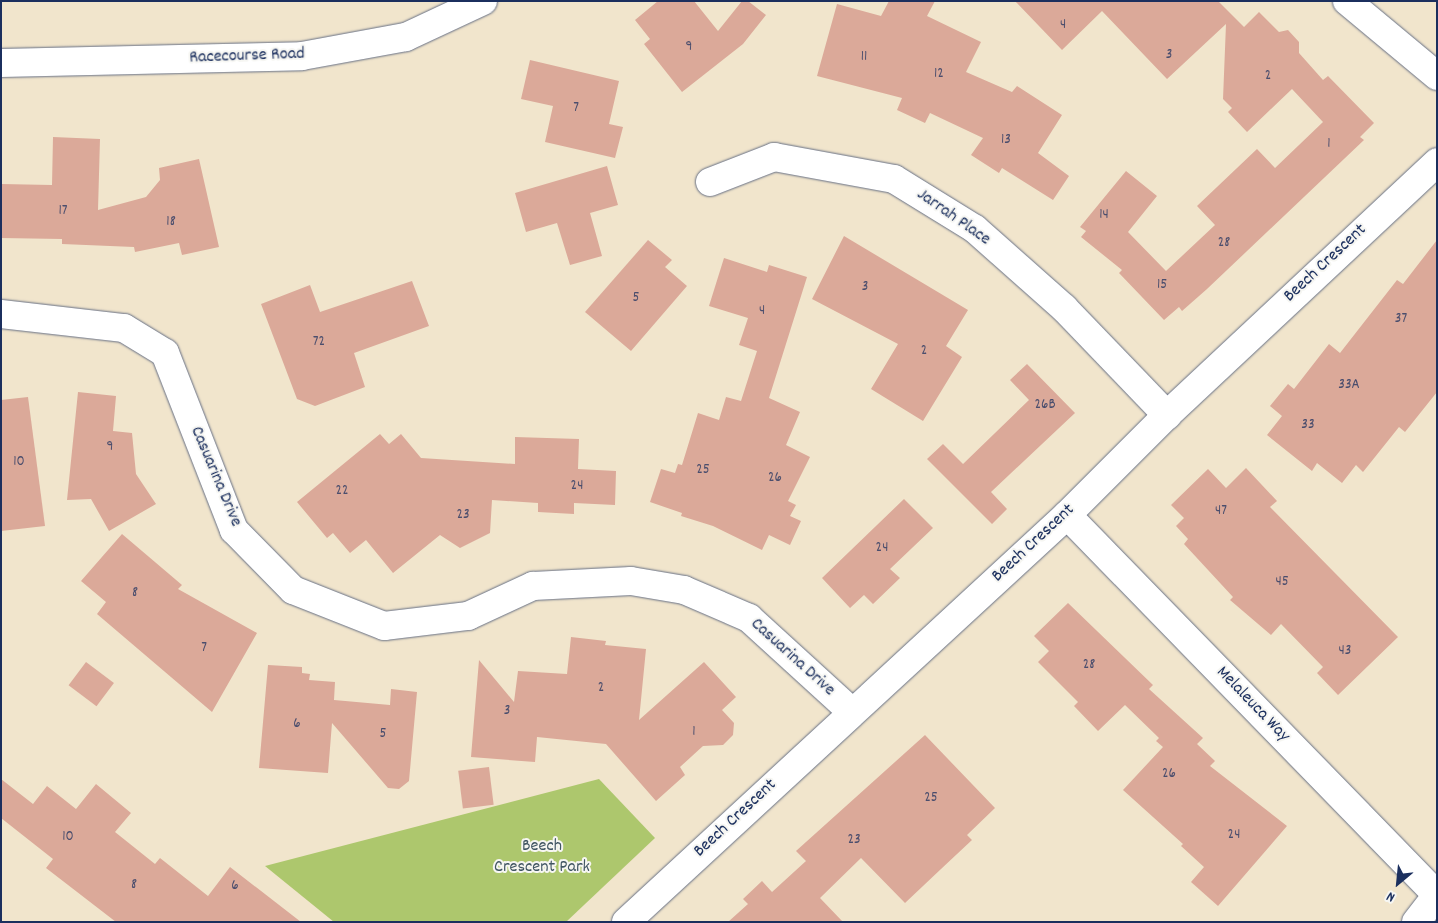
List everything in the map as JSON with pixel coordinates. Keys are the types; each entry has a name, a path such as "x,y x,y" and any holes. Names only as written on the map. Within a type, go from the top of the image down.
{"street":[{"name":"Racecourse Road","path":"1,64 302,56 406,37 482,1"},
{"path":"1346,1 1437,76"},
{"name":"Jarrah Place","path":"710,182 774,157 894,178 975,229 1064,308 1167,415"},
{"name":"Beech Crescent","path":"626,922 1067,515 1167,415 1437,162"},
{"name":"Casuarina Drive","path":"1,314 124,328 165,353 234,530 293,590 384,626 468,616 533,586 631,581 684,590 749,618 852,712"},
{"name":"Melaleuca Way","path":"1067,515 1437,895 1416,922"}],"green space":[{"name":"Beech Crescent Park","path":"599,779 655,838 566,922 334,922 265,866"}],"building":[{"path":"658,1 694,1 718,31 742,1 748,1 766,15 743,44 682,92 644,44 650,39 635,20"},
{"path":"889,1 935,1 927,16 981,42 966,72 1012,92 1017,86 1062,115 1038,153 1069,176 1053,200 1002,168 999,173 971,155 983,138 930,113 925,123 897,110 902,98 817,76 837,4 881,16"},
{"path":"1015,1 1218,1 1244,27 1259,12 1279,32 1288,30 1299,42 1299,53 1323,80 1328,76 1374,123 1360,137 1364,140 1207,289 1182,311 1179,307 1164,320 1119,273 1122,270 1081,237 1086,231 1080,227 1126,171 1157,196 1128,232 1166,271 1215,225 1197,206 1257,149 1275,168 1323,122 1292,89 1247,132 1228,112 1232,108 1223,99 1226,24 1167,79 1102,11 1062,50"},
{"path":"530,60 619,81 609,124 623,127 615,158 545,142 553,106 521,99"},
{"path":"53,137 100,139 98,210 146,197 160,180 159,168 199,159 219,247 182,255 179,243 135,252 134,247 62,244 62,239 1,238 1,184 52,185"},
{"path":"607,166 618,205 590,213 602,256 570,265 557,223 526,232 515,193"},
{"path":"844,236 968,310 946,346 962,357 923,421 871,389 898,344 812,299"},
{"path":"648,240 672,260 665,267 687,286 631,351 585,312"},
{"path":"1437,240 1437,392 1405,432 1399,427 1363,472 1356,465 1342,483 1317,463 1312,471 1267,435 1282,416 1270,406 1288,384 1294,389 1329,344 1340,353 1397,280 1403,284"},
{"path":"724,258 767,272 769,265 807,277 769,398 800,412 786,445 810,457 788,501 796,505 790,516 801,521 790,545 769,535 762,550 713,526 681,516 682,513 650,502 661,469 675,473 678,464 682,465 698,413 719,420 726,397 741,401 757,351 739,345 748,318 709,306"},
{"path":"412,281 429,326 354,353 365,387 315,406 297,399 261,304 310,285 320,312"},
{"path":"1027,364 1075,413 991,492 1007,509 992,524 927,459 943,444 963,464 1029,400 1010,380"},
{"path":"78,392 116,396 113,431 132,433 136,474 156,504 109,531 91,499 67,500"},
{"path":"28,397 45,526 1,531 1,400"},
{"path":"380,434 389,444 401,434 421,458 515,464 515,437 579,439 578,469 616,471 615,505 574,503 574,514 538,512 538,503 492,500 490,533 460,548 440,535 393,573 366,540 350,553 333,533 327,538 297,502"},
{"path":"1246,468 1277,501 1270,507 1398,637 1338,695 1317,673 1323,667 1281,624 1271,635 1230,600 1233,597 1184,544 1188,539 1176,526 1184,518 1171,505 1208,469 1226,488"},
{"path":"904,499 933,528 890,569 900,578 873,604 864,595 850,608 822,578"},
{"path":"122,534 182,585 178,589 257,633 212,712 97,614 106,602 81,581"},
{"path":"1068,603 1153,685 1149,689 1203,738 1197,744 1215,761 1210,766 1287,826 1218,906 1191,882 1204,867 1181,846 1183,844 1123,790 1163,747 1156,741 1159,738 1125,705 1098,731 1074,706 1078,702 1038,662 1049,651 1034,636"},
{"path":"571,637 606,641 605,645 646,649 639,720 704,662 736,697 722,710 734,723 733,735 723,745 703,746 680,767 685,775 656,801 606,744 537,737 535,762 471,757 479,660 514,702 518,671 567,674"},
{"path":"86,662 114,683 96,706 69,685"},
{"path":"268,665 302,667 302,673 310,674 309,680 335,682 334,700 390,705 391,689 417,692 409,781 399,789 388,788 332,723 328,773 259,768"},
{"path":"925,735 995,808 967,835 972,840 905,903 861,858 820,898 843,922 728,922 748,904 743,899 762,881 772,892 806,861 796,851"},
{"path":"489,767 494,805 463,808 458,771"},
{"path":"1,779 33,804 47,786 76,809 96,784 131,813 115,832 155,864 160,858 208,896 230,867 301,922 116,922 46,868 53,859 1,818"}]}
